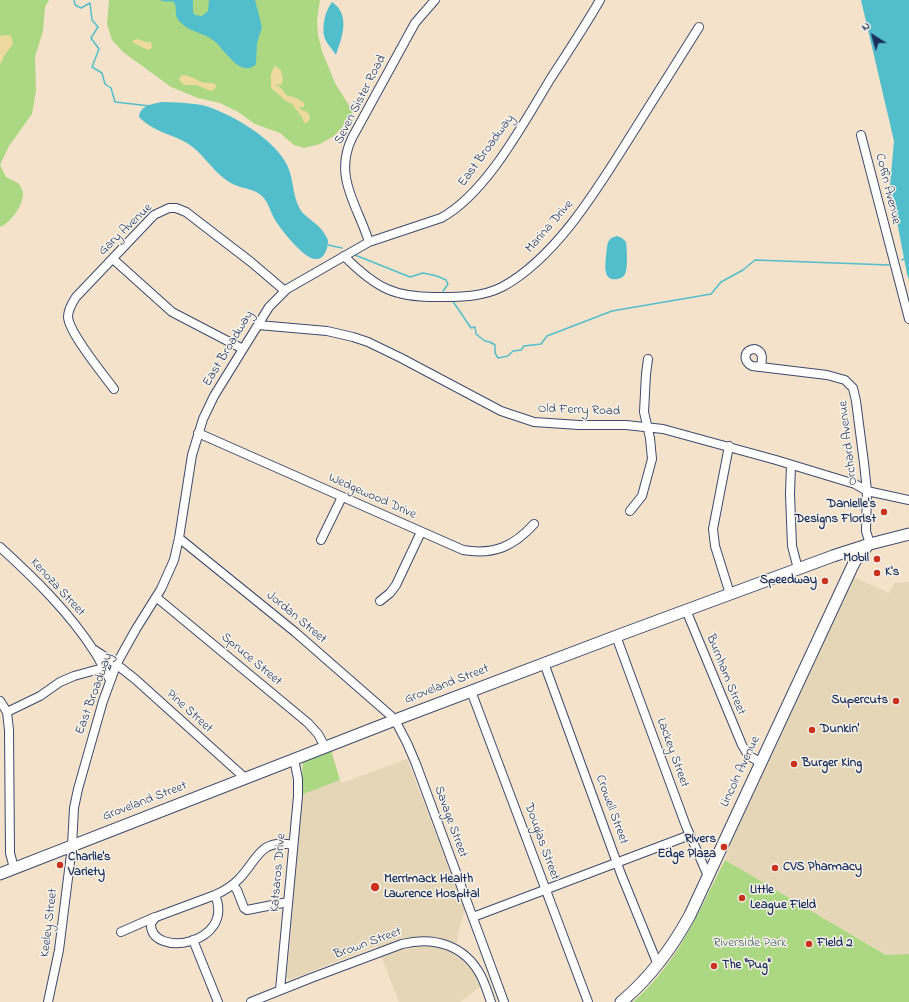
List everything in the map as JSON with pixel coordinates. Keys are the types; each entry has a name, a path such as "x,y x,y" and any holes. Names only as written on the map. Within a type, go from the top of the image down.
{"main road":[{"name":"Groveland Street","path":"0,874 325,747 616,636 798,569 870,544 909,534"},
{"name":"Lincoln Avenue","path":"622,1002 638,988 669,951 690,915 853,564 858,556 870,544"}],"street":[{"name":"Seven Sister Road","path":"369,242 346,183 344,168 347,152 352,138 415,24 435,0"},
{"name":"East Broadway","path":"72,846 74,808 78,789 110,680 116,664 156,597 174,560 179,538 192,455 198,433 214,396 258,325 273,302 285,291 369,242 441,218 452,212 466,200 485,179 504,154 596,1"},
{"name":"Marina Drive","path":"344,256 356,268 380,286 395,293 412,297 476,296 493,291 513,280 540,259 586,205 699,27"},
{"name":"Coffin Avenue","path":"861,134 909,319"},
{"name":"Gary Avenue","path":"114,389 70,326 68,318 70,308 76,297 154,215 169,208 176,208 186,212 203,224 285,291"},
{"path":"113,258 172,312 244,349"},
{"name":"Old Ferry Road","path":"258,325 327,332 360,339 400,358 501,412 534,422 551,424 626,425 663,429 729,446 855,484 867,491 909,500"},
{"path":"630,511 642,496 652,459 650,438 644,412 648,359"},
{"name":"Orchard Avenue","path":"761,367 827,375 844,380 853,388 858,408 867,491 866,531 870,544"},
{"name":"Wedgewood Drive","path":"198,433 454,547 473,551 494,550 506,547 521,537 534,524"},
{"path":"729,446 713,529 717,553 730,594"},
{"path":"792,465 790,494 792,546 798,569"},
{"path":"321,540 342,497"},
{"path":"380,602 396,585 421,532"},
{"name":"Jordan Street","path":"179,538 328,659 395,720"},
{"name":"Kenoza Street","path":"0,547 54,600 68,616 93,649 110,680"},
{"name":"Spruce Street","path":"156,597 308,723 318,734 325,747"},
{"name":"Burnham Street","path":"686,610 742,745 748,755 761,763"},
{"name":"Lackey Street","path":"616,636 690,835 708,876"},
{"name":"Kenoza Street","path":"93,649 116,664"},
{"name":"Crowell Street","path":"544,663 618,863 658,964"},
{"name":"Pine Street","path":"116,664 148,690 245,778"},
{"path":"7,712 40,696 60,682 74,676 103,668"},
{"name":"Douglas Street","path":"471,691 588,1002"},
{"path":"0,701 7,712 9,730 10,853 14,868"},
{"name":"Savage Street","path":"395,720 416,764 504,1002"},
{"name":"Katsaros Drive","path":"280,990 298,778 294,759"},
{"path":"473,917 690,835"},
{"path":"121,932 215,895 233,885 258,854 264,849 276,843 293,845"},
{"name":"Keeley Street","path":"48,1002 55,975 59,950 72,846"},
{"path":"233,885 244,908 247,910 288,902"},
{"path":"156,917 151,923 152,930 163,941 176,944 194,940 206,934 217,921 219,908 215,895"},
{"path":"194,940 218,1002"},
{"name":"Brown Street","path":"251,1002 265,999 280,990 402,944 413,941 428,940 452,947 466,956 482,978 491,1002"}],"shaded area":[{"name":"Rivers Edge Plaza","path":"854,577 889,593 894,583 909,582 909,954 887,955 725,860 729,847"},
{"name":"Merrimack Health Lawrence Hospital","path":"407,759 465,910 459,929 455,953 475,973 480,987 460,1002 399,1002 377,946 289,980 286,977 291,937 294,864 301,795 340,780 342,783"}],"green space":[{"path":"0,0 49,0 45,7 43,31 35,57 36,91 32,114 9,146 0,165"},
{"path":"109,0 320,0 317,20 318,35 322,51 335,83 353,112 334,136 320,144 304,148 294,145 280,133 255,124 238,112 220,103 198,98 171,87 123,52 112,40 107,24"},
{"path":"0,165 6,177 18,183 21,187 23,197 16,212 8,222 0,227"},
{"path":"331,750 340,780 301,795 303,761"},
{"name":"Riverside Park","path":"725,860 886,955 909,954 909,1002 633,1002 649,987 675,953 686,936"}],"sand":[{"path":"0,36 11,36 13,44 4,56 0,65"},
{"path":"138,39 145,42 151,42 152,48 148,50 132,42"},
{"path":"276,66 281,70 283,80 281,85 275,84 282,89 286,95 296,98 304,103 304,108 299,106 301,110 306,111 309,114 310,119 307,123 304,123 302,117 292,104 286,101 271,88 271,74"},
{"path":"182,75 204,83 214,84 216,85 215,89 211,91 196,85 184,85 179,80"}],"water":[{"path":"160,0 193,0 193,12 195,15 202,16 208,11 209,0 255,0 262,27 257,43 256,64 250,68 244,68 238,65 213,40 187,28 180,22 176,15 174,2"},
{"path":"861,0 909,0 909,280 890,185 894,141"},
{"path":"332,2 338,7 343,20 341,41 336,55 325,39 323,30 326,15"},
{"path":"162,102 202,105 238,120 262,136 281,155 287,165 297,204 300,209 320,228 328,240 326,251 322,257 319,259 311,258 296,246 277,223 266,201 261,195 229,182 187,143 150,126 139,117 144,108 151,104"},
{"path":"617,236 626,242 627,268 623,277 613,279 607,276 605,268 608,242 611,238"}],"waterway":[{"path":"74,0 75,5 81,8 90,3 92,20 98,27 91,38 99,49 92,67 102,73 105,84 111,88 115,102 150,106"},
{"path":"328,245 342,248"},
{"path":"355,255 410,277 423,273 437,276 446,280 448,284 443,291"},
{"path":"902,260 909,256"},
{"path":"452,300 471,328 475,327 476,334 485,341 495,345 495,353 498,358 508,356 513,351 521,350 524,346 541,344 547,336 612,311 711,294 721,282 743,270 755,260 889,265"}],"place":[{"name":"Danielle's Designs Florist","path":"884,512"},
{"name":"Mobil","path":"877,559"},
{"name":"K's","path":"877,573"},
{"name":"Speedway","path":"825,581"},
{"name":"Supercuts","path":"896,701"},
{"name":"Dunkin'","path":"812,730"},
{"name":"Burger King","path":"794,764"},
{"name":"Rivers Edge Plaza","path":"724,847"},
{"name":"Charlie's Variety","path":"60,865"},
{"name":"CVS Pharmacy","path":"775,868"},
{"name":"Merrimack Health Lawrence Hospital","path":"375,887"},
{"name":"Little League Field","path":"742,898"},
{"name":"Field 2","path":"809,944"},
{"name":"The \"Pug\"","path":"714,966"}]}
